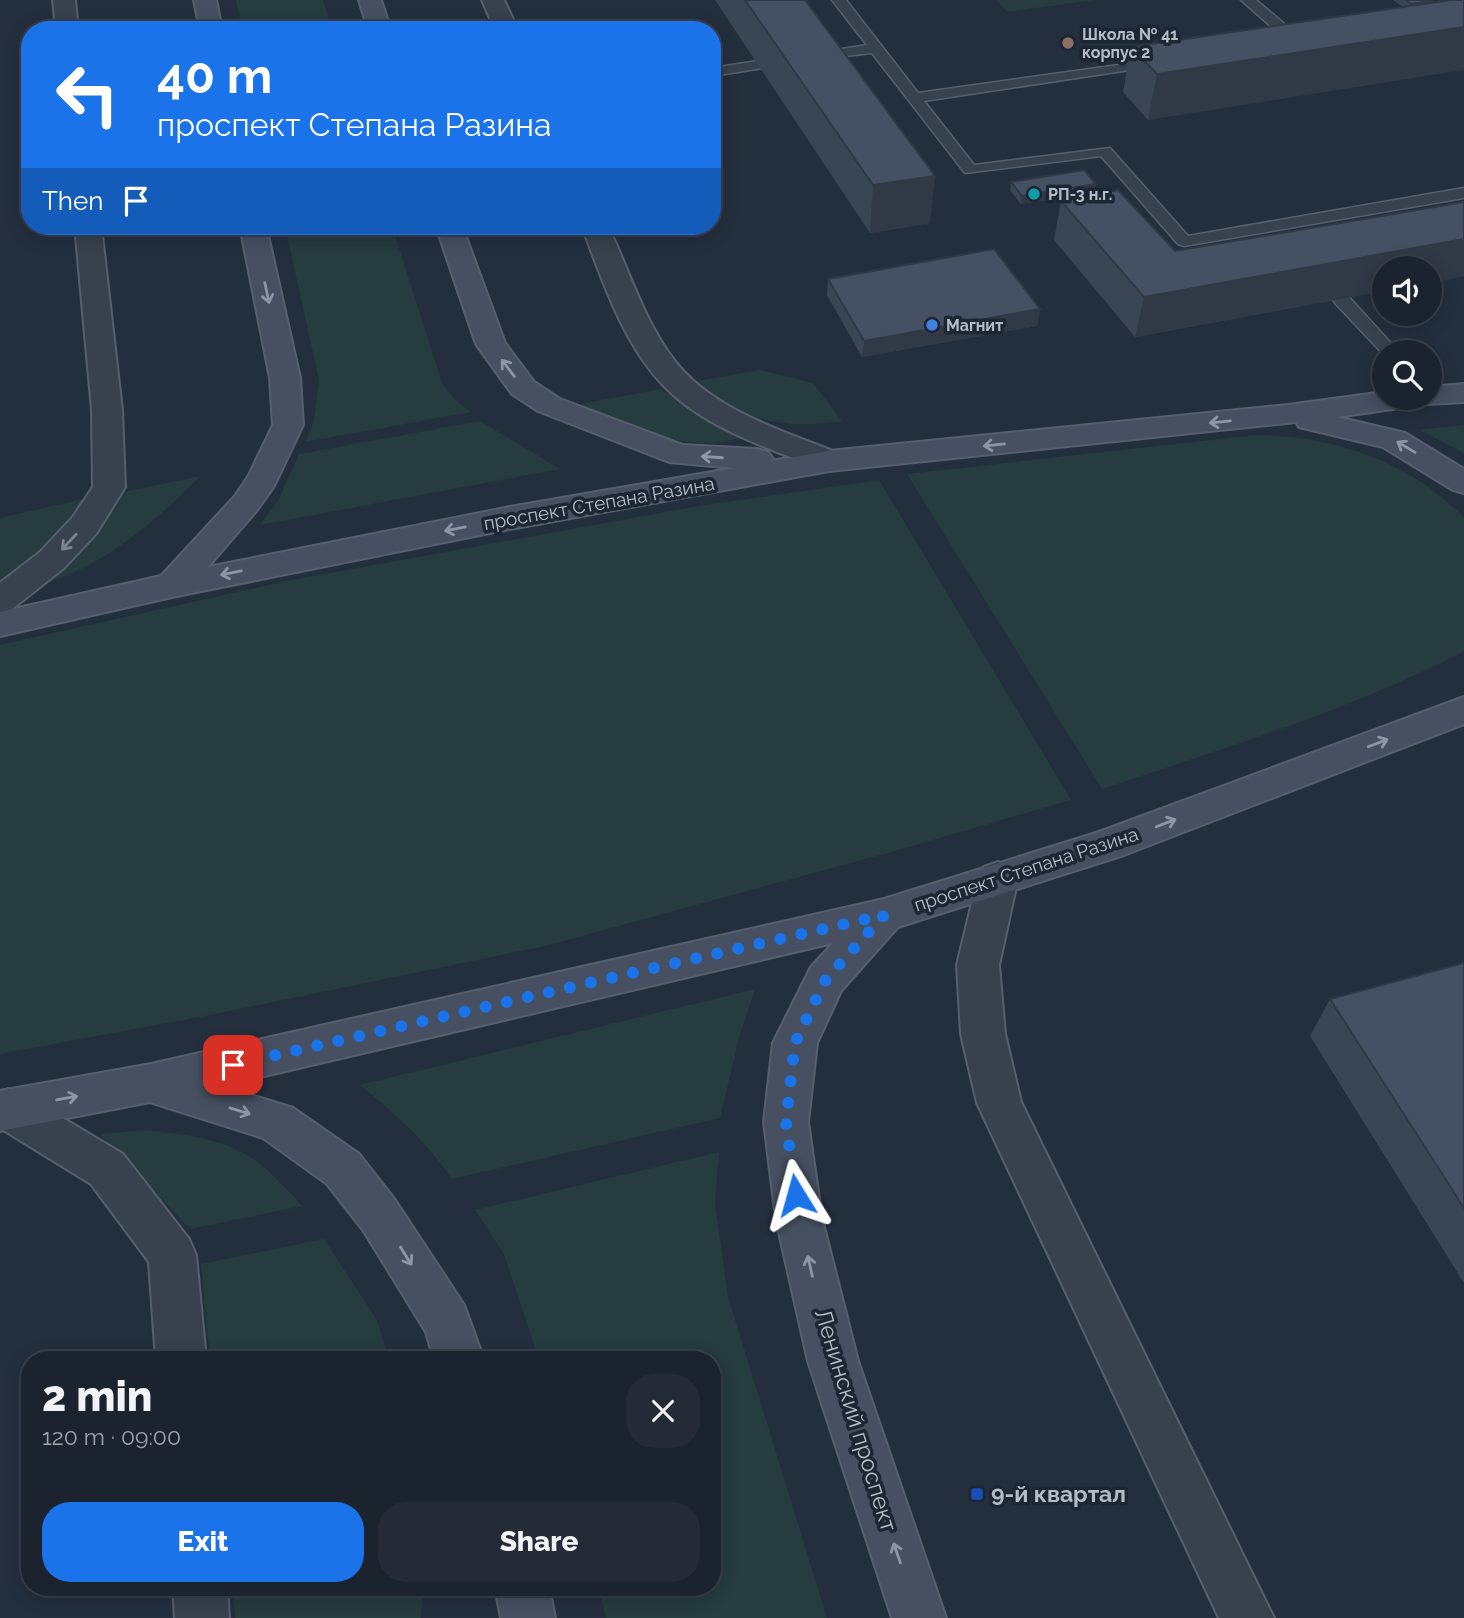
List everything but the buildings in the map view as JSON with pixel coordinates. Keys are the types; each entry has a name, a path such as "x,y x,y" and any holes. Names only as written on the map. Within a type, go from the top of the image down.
{"main road":[{"path":"205,0 209,21"},
{"path":"370,0 377,21"},
{"path":"172,585 246,503 263,479 288,425 285,378 255,235"},
{"path":"452,235 491,344 523,388 549,405 612,431 680,454 829,461"},
{"name":"проспект Степана Разина","path":"1442,394 1464,393"},
{"name":"проспект Степана Разина","path":"0,624 172,585 510,518 829,461 1288,414 1372,403"},
{"name":"проспект Степана Разина","path":"1288,414 1394,440 1464,483"},
{"name":"проспект Степана Разина","path":"4,1110 151,1083 884,915 1110,844 1464,710"},
{"name":"Ленинский проспект","path":"884,915 826,979 795,1043 786,1122 799,1219 833,1361 919,1618"},
{"path":"151,1083 277,1122 344,1169 379,1215 447,1322 456,1351"},
{"path":"524,1596 528,1618"}],"street":[{"path":"64,0 66,21"},
{"path":"494,0 503,21"},
{"path":"0,601 52,560 84,526 109,487 107,410 89,235"},
{"path":"599,235 638,321 654,351 676,382 713,407 767,435 829,461"},
{"path":"998,878 978,965 983,1034 999,1104 1247,1618"},
{"path":"4,1110 107,1169 172,1255 180,1351"},
{"path":"201,1596 202,1618"}],"lane":[{"path":"839,0 970,170 1105,151 1184,241 1277,231 1464,193"},
{"path":"1248,0 1296,41"},
{"path":"812,57 876,48"},
{"path":"915,98 1174,59"},
{"path":"721,71 758,65"},
{"path":"1341,299 1380,340"}],"green space":[{"path":"236,0 323,0 329,21 240,21"},
{"path":"996,0 1094,0 1007,12"},
{"path":"287,235 395,235 442,383 454,399 471,412 305,442 314,421 319,380"},
{"path":"760,370 813,383 842,421 800,424 764,420 731,406 697,381"},
{"path":"660,389 714,420 752,434 729,441 696,443 643,432 576,405"},
{"path":"480,421 560,469 260,525 278,501 299,454"},
{"path":"1464,425 1464,453 1419,430"},
{"path":"1257,435 1314,440 1369,456 1420,481 1464,518 1464,651 1332,710 1102,789 907,474"},
{"path":"201,476 126,542 84,567 36,586 119,493"},
{"path":"879,480 1071,800 545,946 210,1015 0,1054 0,645 291,580 699,506"},
{"path":"84,499 68,529 0,588 0,518"},
{"path":"755,989 740,1034 720,1118 452,1179 432,1152 360,1085"},
{"path":"147,1130 198,1137 235,1148 266,1169 302,1206 190,1229 100,1134"},
{"path":"719,1152 715,1203 728,1297 827,1618 606,1618 601,1596 721,1596 721,1351 536,1351 504,1254 475,1210"},
{"path":"324,1239 377,1320 386,1351 209,1351 201,1264"},
{"path":"233,1596 422,1596 421,1618 235,1618"}],"place":[{"name":"Школа № 41 корпус 2","path":"1068,43"},
{"name":"РП-3 н.г.","path":"1034,194"},
{"name":"Магнит","path":"932,325"},
{"name":"9-й квартал","path":"977,1494"}],"route":[{"path":"233,1065 884,915 826,979 795,1043 786,1122 796,1195"}]}
